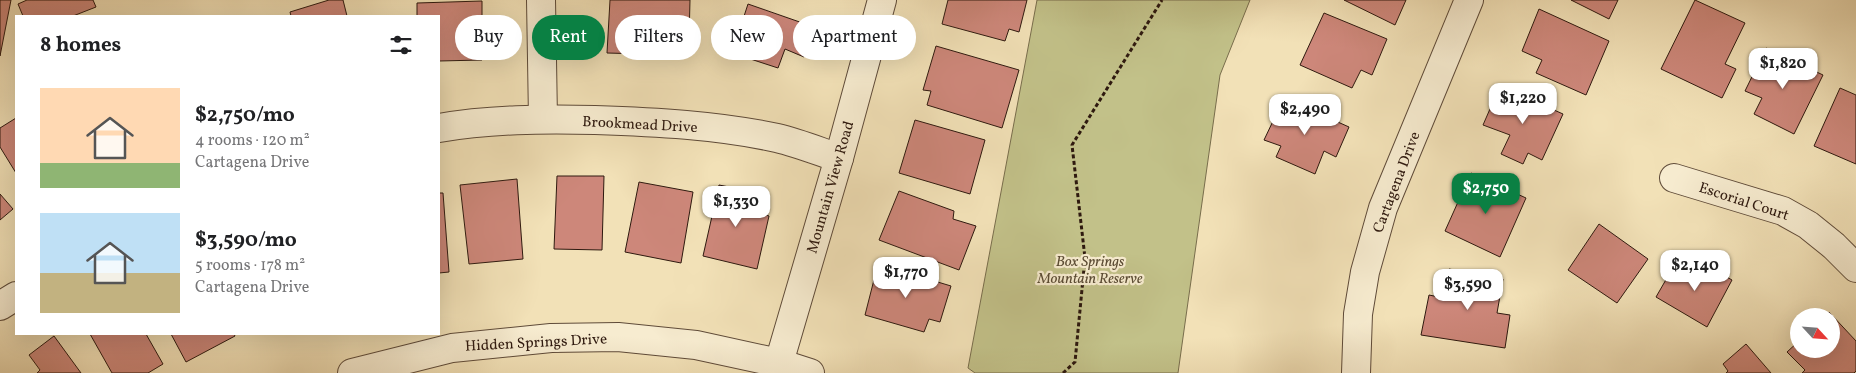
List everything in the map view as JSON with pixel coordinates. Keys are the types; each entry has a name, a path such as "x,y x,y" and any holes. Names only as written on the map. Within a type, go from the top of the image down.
{"street":[{"path":"541,0 543,119"},
{"name":"Mountain View Road","path":"777,368 839,158 882,0"},
{"name":"Cartagena Drive","path":"1356,373 1358,314 1366,272 1383,208 1469,0"},
{"name":"Brookmead Drive","path":"440,128 465,124 543,119 647,122 728,130 778,138 839,158"},
{"name":"Escorial Court","path":"1674,178 1783,211 1808,224 1856,268"},
{"path":"0,306 15,297"},
{"name":"Hidden Springs Drive","path":"352,373 452,348 551,338 618,338 696,345 777,368 810,373"}],"path":[{"path":"1063,373 1075,362 1085,258 1072,144 1162,0"}],"green space":[{"name":"Box Springs Mountain Reserve","path":"1037,0 1250,0 1220,75 1178,373 975,373 968,368"}],"building":[{"path":"0,0 11,0 0,56"},
{"path":"27,0 93,0 96,7 76,15 23,15 18,4"},
{"path":"329,0 343,0 347,15 291,15 290,12"},
{"path":"610,0 690,0 690,15 615,15 615,53 607,53"},
{"path":"948,0 1027,0 1019,32 1009,29 1005,41 942,24"},
{"path":"1344,0 1406,0 1395,25"},
{"path":"1571,0 1618,0 1609,19"},
{"path":"1695,0 1745,23 1725,64 1736,69 1722,98 1661,69"},
{"path":"482,1 482,15 455,15 455,60 482,60 440,61 440,15 417,15 417,3"},
{"path":"748,4 780,15 744,15"},
{"path":"1539,9 1609,41 1586,95 1536,73 1542,60 1522,51"},
{"path":"1324,13 1387,39 1372,75 1361,70 1352,88 1300,65"},
{"path":"783,16 793,20 793,52 785,49 783,54"},
{"path":"936,46 1019,70 1002,128 927,105 931,91 923,90"},
{"path":"1766,48 1823,75 1794,134 1754,114 1762,98 1745,91"},
{"path":"753,60 781,60 778,68"},
{"path":"1500,86 1563,114 1542,160 1528,153 1523,164 1501,154 1510,135 1483,125"},
{"path":"1840,88 1856,95 1856,164 1814,146"},
{"path":"1284,98 1349,127 1336,157 1324,151 1315,174 1276,157 1281,146 1264,140"},
{"path":"15,119 15,171 0,147 0,128"},
{"path":"915,120 985,140 970,194 899,173"},
{"path":"1471,173 1526,198 1500,257 1445,231"},
{"path":"557,176 604,176 602,250 554,249"},
{"path":"517,179 523,259 469,264 460,185"},
{"path":"639,182 693,192 681,263 625,252"},
{"path":"719,185 760,193 756,211 769,216 757,269 703,256"},
{"path":"899,191 954,211 953,219 976,226 959,270 879,240"},
{"path":"440,193 443,193 449,272 440,273"},
{"path":"0,194 13,209 0,220"},
{"path":"1599,224 1648,259 1617,303 1568,270"},
{"path":"878,264 951,286 940,322 929,319 924,332 865,315"},
{"path":"1675,264 1697,274 1704,264 1732,280 1707,327 1656,297"},
{"path":"1449,269 1503,279 1497,313 1510,315 1505,348 1421,335 1429,295 1444,298"},
{"path":"1840,324 1856,341 1856,371 1854,373 1802,373 1805,370 1793,358 1840,358"},
{"path":"91,335 147,335 163,364 148,373 112,373"},
{"path":"172,335 234,335 235,336 186,362"},
{"path":"54,336 81,373 37,373 40,370 29,355"},
{"path":"1746,344 1771,373 1726,373 1728,371 1723,364"}]}
